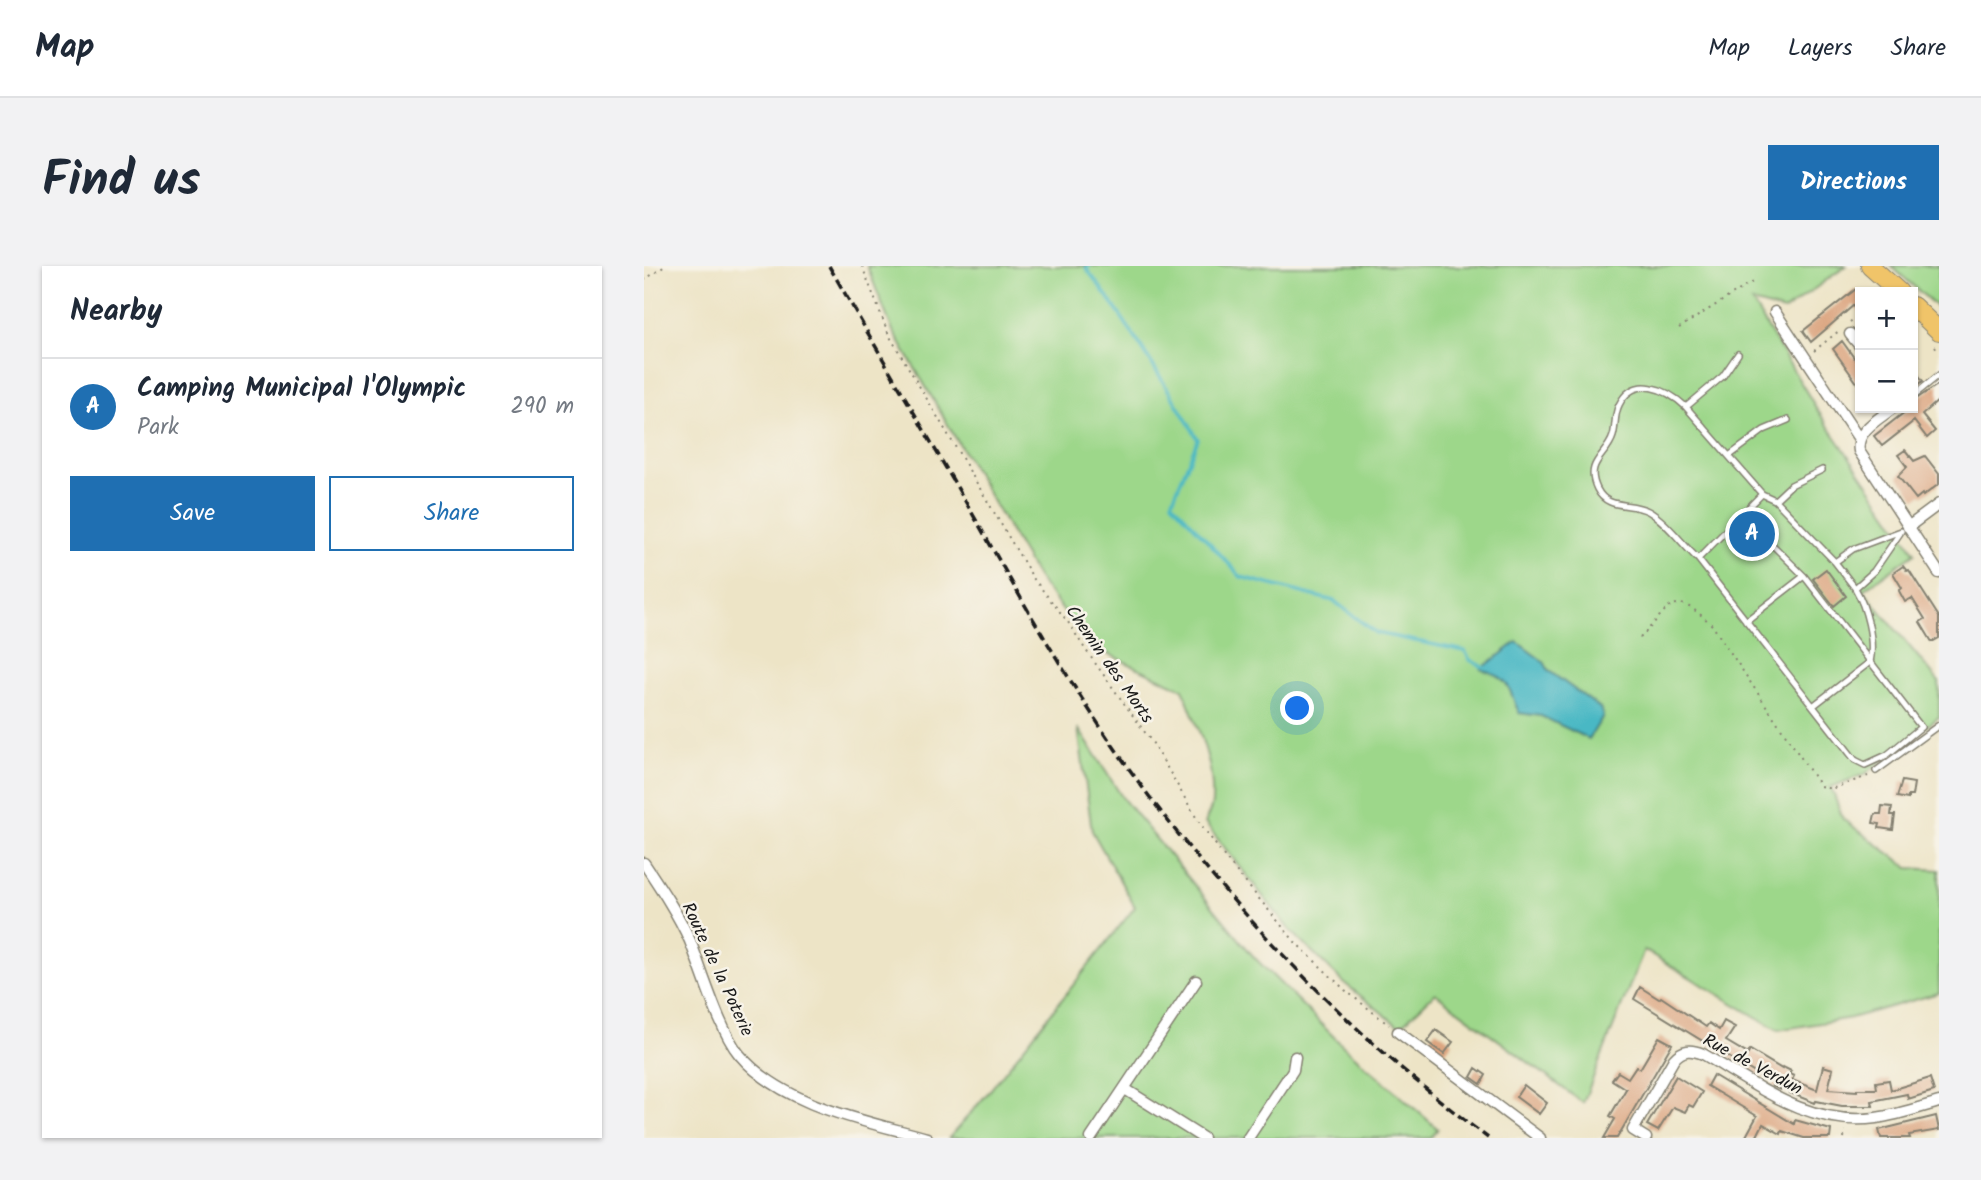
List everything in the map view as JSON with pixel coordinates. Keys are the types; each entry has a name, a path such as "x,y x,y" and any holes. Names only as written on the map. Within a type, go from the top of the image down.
{"main road":[{"path":"1870,266 1893,287"},
{"path":"1918,311 1939,331"}],"street":[{"path":"1775,312 1859,439"},
{"path":"1850,334 1855,340"},
{"path":"1886,413 1868,427 1859,439 1858,447 1905,529 1939,573"},
{"path":"1905,529 1939,504"},
{"name":"Route de la Poterie","path":"644,863 688,937 726,1031 741,1056 777,1086 821,1107 927,1138"},
{"path":"1091,1138 1196,981"},
{"path":"1398,1032 1540,1138"},
{"name":"Rue de Verdun","path":"1646,1138 1633,1130 1674,1059 1681,1052 1689,1050 1703,1054 1786,1103 1833,1118 1877,1118 1939,1102"},
{"path":"1248,1138 1293,1070 1295,1057"},
{"path":"1125,1089 1203,1138"}],"lane":[{"path":"1686,407 1727,372 1738,354"},
{"path":"1918,392 1939,375"},
{"path":"1742,514 1804,576 1870,662 1921,727 1897,748 1870,764 1858,763 1698,559 1653,514 1644,509 1614,504 1598,491 1594,479 1595,463 1611,442 1617,410 1627,395 1644,386 1656,387 1686,407 1762,494 1775,500 1835,562 1854,587 1870,632 1870,662"},
{"path":"1730,456 1759,433 1788,420"},
{"path":"1775,500 1791,485 1822,470"},
{"path":"1698,559 1762,494"},
{"path":"1835,562 1853,549 1905,529"},
{"path":"1854,587 1874,572 1905,529"},
{"path":"1746,621 1804,576"},
{"path":"1813,706 1870,662"},
{"path":"1876,771 1939,724"}],"path":[{"path":"644,280 665,266"},
{"name":"Chemin des Morts","path":"862,266 889,335 1034,579 1068,622 1091,659 1154,745 1211,839 1296,943 1365,1008 1398,1032"},
{"path":"1679,328 1754,281"},
{"path":"1805,358 1855,318"},
{"path":"1640,638 1667,608 1681,604 1692,606 1712,625 1820,786 1831,789 1861,780 1876,771"}],"green space":[{"path":"867,266 1846,266 1784,311 1752,302 1818,411 1915,553 1863,590 1939,682 1939,717 1865,774 1831,787 1843,819 1909,868 1939,870 1939,993 1851,1018 1778,1030 1644,950 1583,1103 1435,993 1400,1027 1343,982 1289,929 1205,823 1212,805 1211,773 1204,744 1183,689 1091,646 1038,579 892,329"},
{"path":"1891,266 1939,266 1939,309 1918,290 1918,287 1914,287"},
{"path":"1078,728 1124,800 1254,957 1342,1045 1438,1129 1431,1138 949,1138 1135,907 1092,831"}],"water":[{"path":"1517,642 1544,662 1549,671 1600,708 1603,716 1589,739 1541,716 1519,713 1503,680 1481,669"}],"building":[{"path":"1855,290 1855,306 1811,342 1803,331"},
{"path":"1842,341 1855,359 1855,380 1833,349"},
{"path":"1939,384 1939,400 1922,415 1935,431 1927,438 1914,421 1882,446 1874,436 1904,413 1918,413 1918,398"},
{"path":"1905,450 1914,461 1925,456 1939,474 1939,484 1916,499 1898,476 1907,467 1898,455"},
{"path":"1903,566 1909,570 1939,617 1939,638 1932,642 1920,622 1925,619 1912,598 1905,602 1899,591 1902,588 1893,573"},
{"path":"1826,569 1846,596 1834,606 1813,579"},
{"path":"1902,781 1914,783 1912,796 1908,796 1908,799 1897,797"},
{"path":"1882,806 1892,807 1891,815 1895,815 1893,830 1879,828 1880,824 1873,823 1875,814 1881,814"},
{"path":"1640,987 1659,999 1661,997 1706,1027 1709,1023 1719,1030 1724,1021 1735,1027 1726,1041 1748,1054 1750,1050 1782,1069 1783,1067 1791,1071 1789,1074 1794,1076 1792,1080 1817,1090 1823,1066 1833,1069 1828,1089 1877,1089 1876,1082 1889,1080 1891,1090 1930,1078 1934,1091 1908,1099 1907,1094 1872,1101 1873,1106 1815,1103 1790,1093 1791,1091 1782,1086 1780,1090 1772,1086 1775,1082 1764,1075 1763,1078 1634,999"},
{"path":"1436,1030 1453,1042 1444,1054 1427,1042"},
{"path":"1659,1037 1672,1044 1617,1138 1604,1138 1615,1119 1610,1116 1626,1089 1612,1080 1618,1072 1628,1078 1636,1066 1640,1069"},
{"path":"1476,1068 1486,1075 1481,1084 1471,1077"},
{"path":"1713,1075 1794,1124 1795,1120 1831,1130 1830,1138 1804,1138 1782,1131 1781,1134 1763,1124 1756,1138 1745,1138 1757,1116 1707,1086"},
{"path":"1676,1076 1702,1092 1693,1107 1689,1105 1685,1112 1673,1107 1658,1131 1647,1125"},
{"path":"1524,1085 1547,1103 1539,1114 1516,1097"},
{"path":"1936,1116 1939,1130 1909,1135 1910,1138 1881,1138 1879,1130"}],"waterway":[{"path":"1089,266 1086,268 1130,330 1198,439 1172,502 1241,577 1334,601 1376,633 1465,651 1470,660 1485,668"}],"railway":[{"path":"829,266 1037,626 1099,725 1143,788 1260,931 1303,975 1392,1060 1488,1138"}],"place":[{"name":"Camping Municipal l'Olympic","path":"1752,534"}]}
